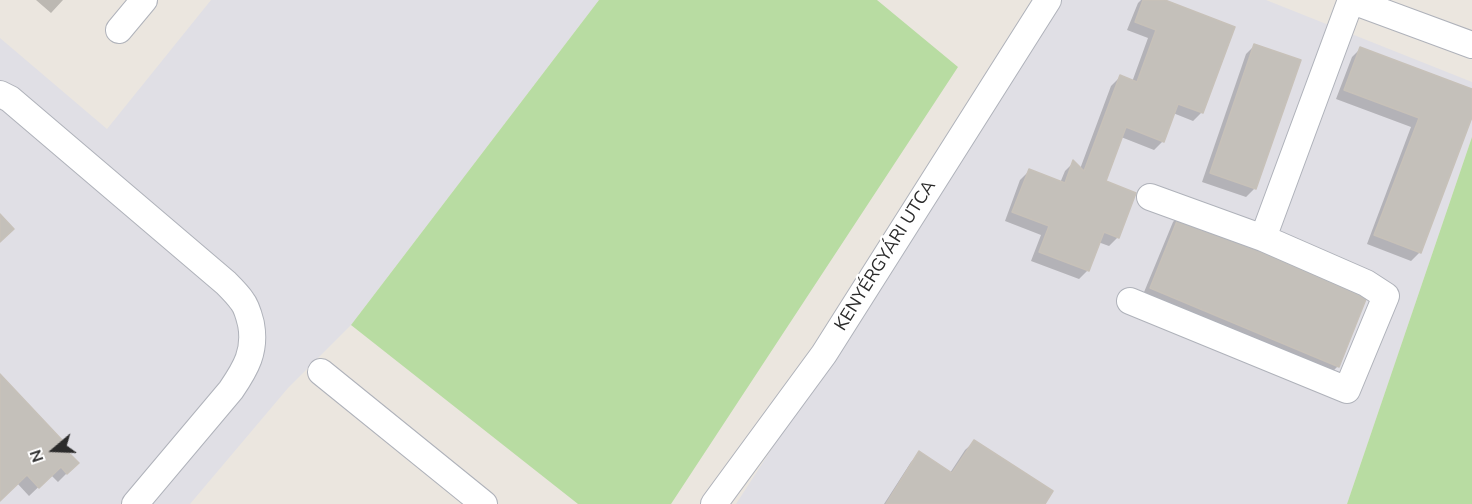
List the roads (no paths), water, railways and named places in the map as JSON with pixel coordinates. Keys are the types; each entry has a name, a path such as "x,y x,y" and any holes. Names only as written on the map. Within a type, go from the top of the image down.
{"street":[{"path":"119,30 144,0"},
{"name":"KENYÉRGYÁRI UTCA","path":"714,504 824,354 1048,0"},
{"path":"1263,238 1351,0 1472,45"},
{"path":"0,94 10,99 226,283 244,303 249,318 253,336 252,352 246,370 135,504"},
{"path":"1130,301 1347,390 1386,296 1366,283 1263,238 1150,197"},
{"path":"321,372 484,504"}]}
